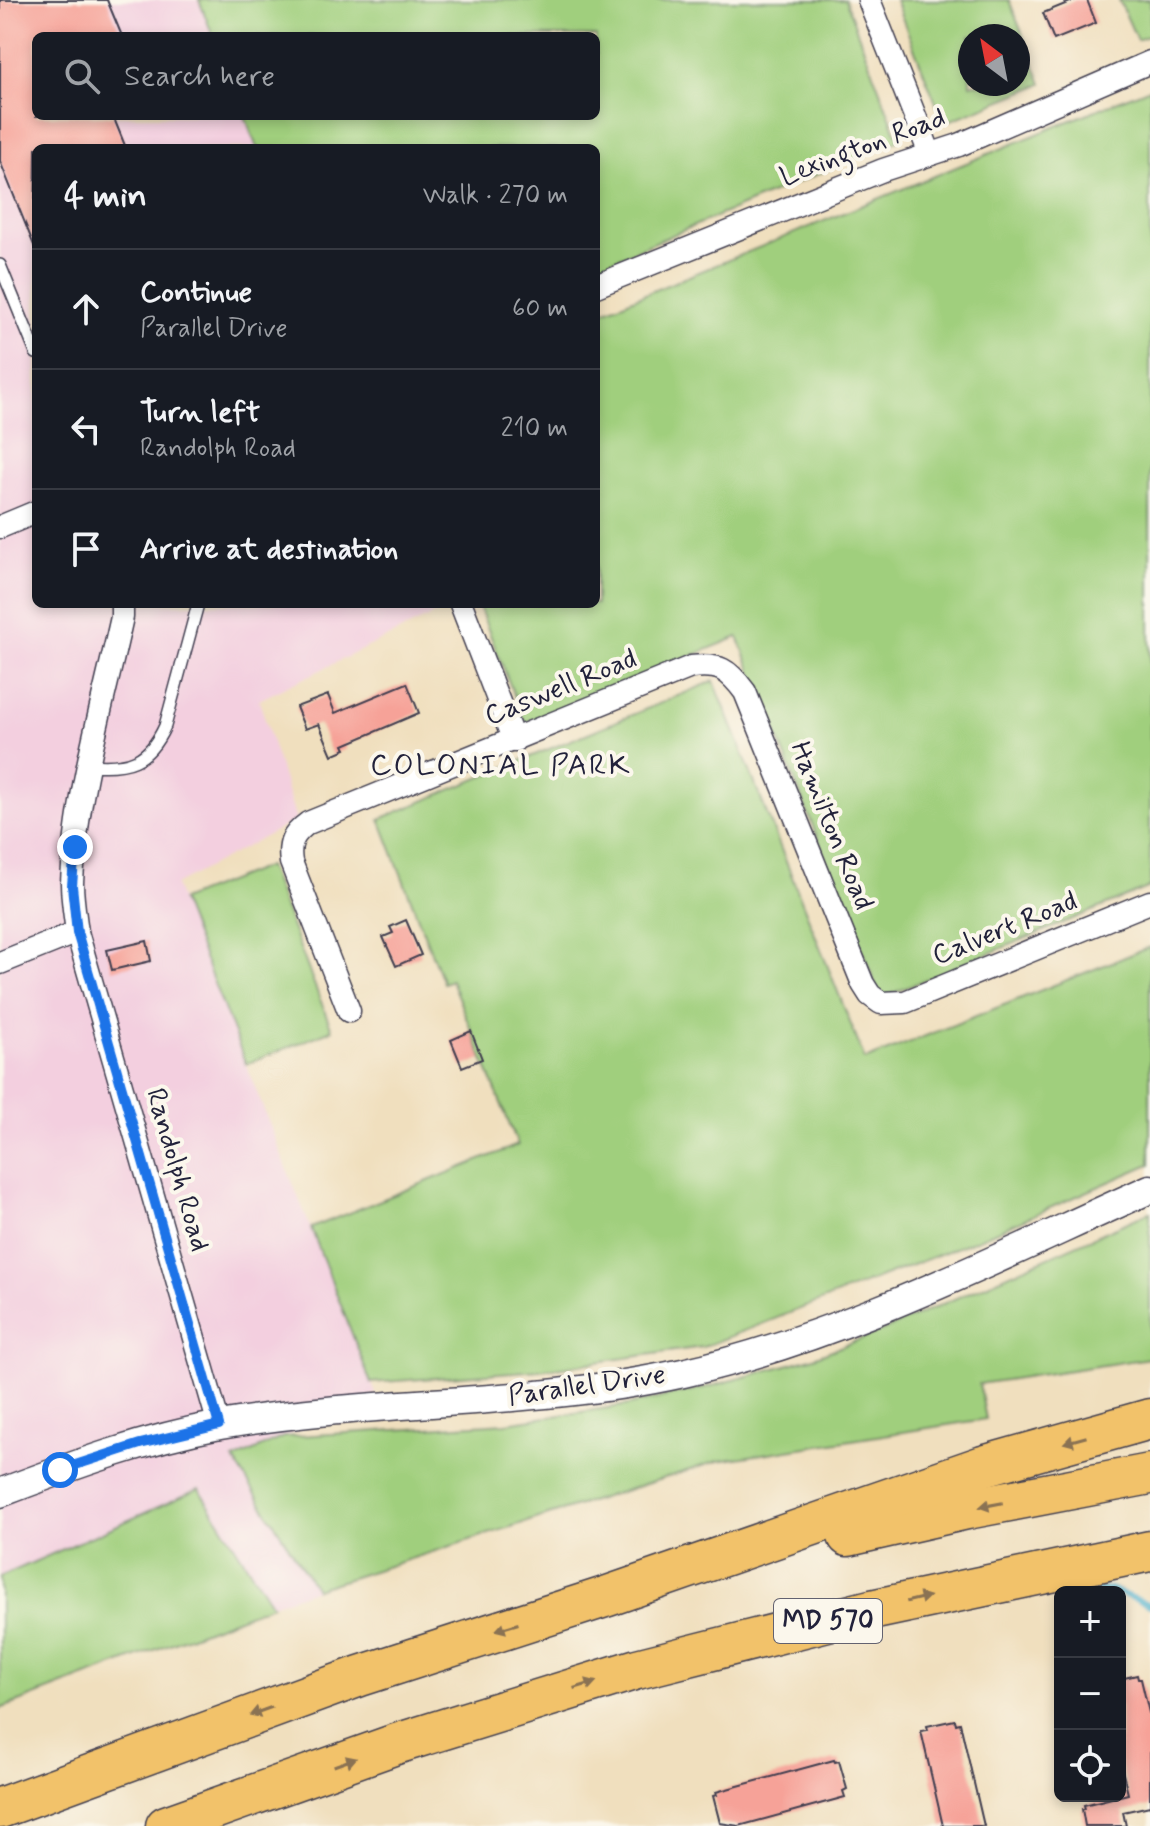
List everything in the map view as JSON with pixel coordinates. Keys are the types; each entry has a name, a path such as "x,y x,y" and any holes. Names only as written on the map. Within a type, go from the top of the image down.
{"highway":[{"path":"0,1808 360,1676 608,1596 983,1466 1150,1419"},
{"path":"608,1596 967,1509 1150,1474"},
{"name":"MD 570","path":"166,1826 410,1739 637,1669 900,1603 1150,1551"}],"street":[{"path":"869,0 930,154"},
{"name":"Lexington Road","path":"600,284 883,170 995,130 1150,62"},
{"name":"Randolph Road","path":"122,608 75,847 72,886 77,932 219,1425"},
{"path":"463,608 514,741"},
{"name":"Caswell Road","path":"349,1011 291,862 289,849 292,838 308,823 691,667 710,665 726,670"},
{"name":"Hamilton Road","path":"726,670 745,692 863,984 870,995 881,1003"},
{"name":"Calvert Road","path":"881,1003 905,1002 1150,902"},
{"path":"0,963 77,932"},
{"name":"Parallel Drive","path":"0,1493 140,1444 219,1425 289,1416 586,1391 684,1373 843,1324 1150,1189"}],"lane":[{"path":"0,265 32,343"},
{"path":"90,765 113,767 129,764 145,756 156,744 165,726 197,608"}],"shaded area":[{"path":"0,0 199,0 211,32 32,32 32,120 246,120 256,144 32,144 32,608 440,608 441,611 259,700 296,820 175,885 376,1394 234,1460 316,1589 272,1605 198,1490 0,1577"}],"green space":[{"path":"199,0 845,0 899,140 600,265 600,144 256,144 246,120 600,120 600,32 211,32"},
{"path":"895,0 1009,0 1018,24 958,24 958,96 1012,96 944,123"},
{"path":"1119,0 1150,0 1150,35 1137,40"},
{"path":"1030,53 1042,84 1030,89"},
{"path":"1150,88 1150,887 881,998 738,637 525,723 480,608 600,608 600,312"},
{"path":"714,681 865,1060 1150,947 1150,1164 981,1238 703,1347 540,1370 371,1383 311,1228 518,1145 451,980 443,983 380,819"},
{"path":"268,866 332,1030 246,1064 181,900"},
{"path":"1150,1212 1150,1358 979,1384 986,1419 718,1461 316,1589 234,1460 283,1437 506,1423 629,1405 716,1385 811,1358 882,1331"},
{"path":"199,1489 272,1605 0,1709 0,1577"}],"building":[{"path":"0,0 107,0 120,32 32,32 32,120 115,120 124,144 32,144 32,241 0,161"},
{"path":"1075,0 1087,0 1096,23 1054,40 1043,13"},
{"path":"407,683 419,713 344,745 346,749 332,755 319,724 305,729 296,707 328,695 335,713"},
{"path":"406,920 421,955 396,966 383,937 393,933 390,927"},
{"path":"147,941 151,961 112,970 107,950"},
{"path":"471,1031 482,1059 462,1067 451,1040"},
{"path":"1137,1675 1141,1679 1150,1717 1150,1806 1123,1812 1126,1826 1085,1826 1084,1805 1126,1802 1126,1678"},
{"path":"955,1720 956,1724 960,1723 984,1826 943,1826 921,1731 928,1730 927,1726"},
{"path":"839,1761 847,1789 843,1791 845,1797 739,1826 720,1823 713,1796 717,1795 716,1792"}],"waterway":[{"path":"1126,1595 1150,1605"}],"district":[{"name":"COLONIAL PARK","path":"501,765"}],"route":[{"path":"60,1470 140,1444 219,1425 77,932 72,886 75,847"}]}
